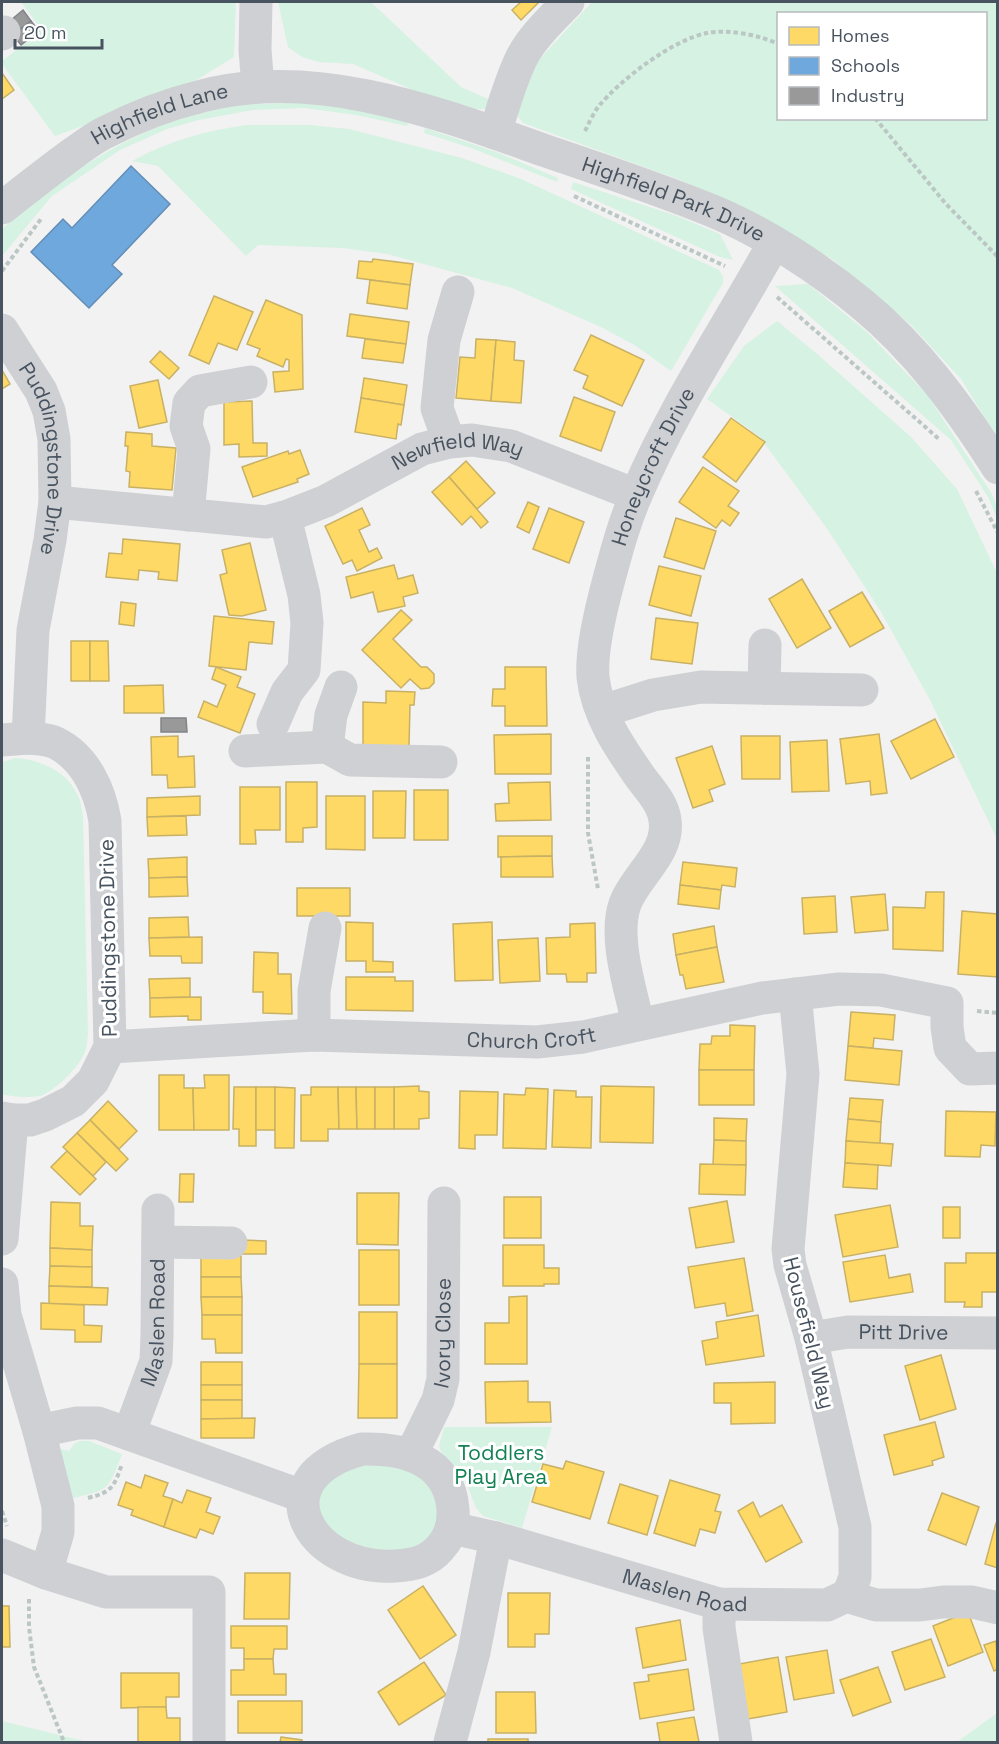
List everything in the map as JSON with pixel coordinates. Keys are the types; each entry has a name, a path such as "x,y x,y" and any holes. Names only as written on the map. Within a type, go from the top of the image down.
{"street":[{"name":"Highfield Lane","path":"2,208 51,169 102,134 154,111 203,95 258,87 255,50 256,2"},
{"path":"495,133 511,82 523,56 537,36 568,2"},
{"name":"Highfield Park Drive","path":"258,87 306,88 358,95 424,111 495,133 717,213 774,243 821,273 863,305 903,342 970,425 986,477"},
{"name":"Honeycroft Drive","path":"638,1024 624,958 620,923 624,905 657,853 665,836 666,822 662,807 613,738 603,711 593,676 601,608 618,544 636,495 668,428 774,243"},
{"path":"448,442 437,408 444,340 458,292"},
{"name":"Puddingstone Drive","path":"2,330 41,391 49,411 54,439 55,502 15,739 56,743 68,751 88,772 99,794 105,821 110,1047 93,1081 73,1101 30,1120 7,1119 2,1239"},
{"path":"188,515 194,449 186,426 189,403 200,391 251,382"},
{"name":"Newfield Way","path":"55,502 266,522 326,501 422,449 448,442 472,440 511,446 636,495"},
{"path":"273,724 287,692 304,670 307,623 304,595 285,517"},
{"path":"764,688 765,645"},
{"path":"304,670 350,690 331,715 327,747"},
{"path":"603,711 653,695 701,687 862,690"},
{"path":"245,751 327,747 350,760 441,762"},
{"path":"314,1035 314,991 325,928"},
{"name":"Church Croft","path":"110,1047 314,1035 537,1042 583,1037 762,998 839,989 881,990 947,1003 950,1048 970,1070 998,1068"},
{"name":"Housefield Way","path":"795,994 802,1074 788,1249 790,1265 811,1338 855,1527 855,1577 846,1596"},
{"name":"Ivory Close","path":"411,1455 438,1400 443,1379 444,1203"},
{"name":"Maslen Road","path":"129,1434 156,1361 158,1210"},
{"path":"158,1242 231,1243"},
{"path":"2,1284 7,1348 39,1431 58,1506 58,1532 40,1571"},
{"name":"Pitt Drive","path":"811,1338 848,1332 998,1333"},
{"path":"39,1431 77,1423 98,1423 302,1497"},
{"path":"362,1449 394,1451 426,1462 437,1470 447,1483 452,1498 452,1528 444,1543 435,1553 418,1564 384,1567 367,1565 353,1561 323,1543 313,1533 306,1520 302,1497 310,1479 331,1460 362,1449"},
{"name":"Maslen Road","path":"452,1528 496,1538 719,1604 827,1605 846,1596"},
{"path":"450,1743 474,1652 496,1538"},
{"path":"2,1555 40,1571 106,1592 208,1592 209,1743"},
{"path":"846,1596 876,1605 972,1602 998,1608"},
{"path":"719,1604 719,1628 736,1743"}],"path":[{"path":"597,108 635,70 681,43 707,33 739,33 777,44"},
{"path":"877,120 946,204 998,257"},
{"path":"564,191 754,280 771,292 943,442"},
{"path":"2,271 47,211"},
{"path":"986,477 998,533"},
{"path":"588,746 588,833 594,874 605,917 620,923"},
{"path":"40,1571 28,1592 29,1627 34,1666 64,1743"}],"green space":[{"path":"21,2 236,2 234,57 177,92 55,136 2,64 2,61 42,30"},
{"path":"278,2 371,2 461,87 495,102 484,109 473,109 429,97 353,64 318,62 302,57 288,47"},
{"path":"592,2 997,2 997,438 961,379 911,325 832,259 744,209 680,180 523,123 512,109 524,76"},
{"path":"304,103 344,108 409,121 407,126 356,115 304,108 253,110 199,120 167,129 120,150 52,196 2,256 2,229 80,169 137,136 198,114 230,107"},
{"path":"246,125 310,125 349,129 462,158 521,179 719,270 723,283 671,371 636,346 603,328 512,288 387,254 343,248 258,245 246,256 158,166 132,161 187,138"},
{"path":"425,128 499,153 558,178 557,182 471,148 424,133"},
{"path":"573,182 677,216 720,234 733,260 720,257 571,189"},
{"path":"808,284 867,332 928,396 992,494 997,506 997,519 988,497 951,440 775,286"},
{"path":"777,321 911,437 957,489 997,573 997,839 930,700 881,612 828,530 759,436 707,399 744,346"},
{"path":"15,758 43,764 60,774 67,780 80,800 83,815 88,1035 86,1047 77,1065 59,1084 46,1094 31,1097 2,1094 2,762"},
{"name":"Toddlers Play Area","path":"444,1427 552,1427 522,1528 483,1516 476,1508 465,1479 457,1467 442,1454 439,1446"},
{"path":"89,1441 122,1454 113,1476 105,1487 100,1491 70,1499 60,1459 61,1449 69,1451 74,1444"},
{"path":"372,1462 414,1473 430,1485 439,1508 438,1528 430,1545 393,1558 334,1538 321,1516 318,1503 321,1488 335,1471"},
{"path":"997,1713 997,1742 957,1742"},
{"path":"2,1721 88,1742 2,1742"}],"building: Homes":[{"path":"521,2 539,2 521,20 512,10"},
{"path":"2,73 14,90 2,99"},
{"path":"373,259 413,264 410,285 357,278 359,261 372,262"},
{"path":"370,280 410,285 407,309 367,303"},
{"path":"214,296 253,312 237,350 218,343 209,364 189,355"},
{"path":"266,300 302,315 303,389 275,392 273,372 289,371 289,360 286,359 283,367 257,356 260,349 247,344"},
{"path":"350,314 409,322 406,344 347,336"},
{"path":"591,335 644,360 622,406 583,388 588,376 574,370"},
{"path":"365,339 406,344 403,363 362,358"},
{"path":"476,339 496,340 491,401 456,398 460,357 475,358"},
{"path":"496,340 515,342 514,360 524,361 521,403 491,401"},
{"path":"160,351 179,368 169,379 150,362"},
{"path":"2,370 10,384 2,389"},
{"path":"364,378 407,385 404,405 361,398"},
{"path":"158,380 167,422 139,428 130,386"},
{"path":"574,397 615,412 601,451 560,436"},
{"path":"361,398 404,405 396,439 355,432"},
{"path":"252,401 253,443 267,443 267,456 239,457 239,444 224,445 224,402"},
{"path":"731,418 765,442 736,482 703,457"},
{"path":"126,432 152,434 152,446 176,448 172,490 129,487 130,472 126,471 128,446 125,446"},
{"path":"300,450 309,474 297,479 298,482 253,497 242,467 288,451 289,454"},
{"path":"466,461 495,493 477,509 449,477"},
{"path":"703,467 739,491 728,506 739,513 730,526 722,520 716,528 679,502"},
{"path":"449,477 488,522 481,528 471,516 462,525 432,492"},
{"path":"528,502 539,507 529,533 517,527"},
{"path":"362,508 370,525 359,530 369,552 377,548 382,558 357,571 352,560 343,564 325,526"},
{"path":"549,508 584,522 569,563 533,549"},
{"path":"676,518 716,531 704,569 664,557"},
{"path":"123,539 180,544 177,581 158,579 159,572 139,570 138,580 106,577 109,553 122,554"},
{"path":"250,543 266,610 242,616 229,615 220,575 227,573 222,550"},
{"path":"394,565 398,579 413,575 418,593 403,597 405,606 378,612 373,592 351,598 346,577"},
{"path":"659,566 701,576 691,616 649,605"},
{"path":"802,579 831,628 797,648 769,599"},
{"path":"862,592 884,628 850,647 829,611"},
{"path":"121,602 136,604 134,626 119,624"},
{"path":"401,610 412,620 393,639 421,667 427,667 434,674 434,683 429,688 421,689 410,679 401,688 362,650"},
{"path":"214,616 274,622 272,644 249,642 246,670 209,666"},
{"path":"656,618 698,623 692,664 651,659"},
{"path":"71,641 90,641 90,681 71,681"},
{"path":"90,641 108,641 109,681 90,681"},
{"path":"216,667 241,677 237,687 255,694 240,733 198,717 204,701 217,707 226,685 212,679"},
{"path":"505,667 546,667 547,726 505,726 505,706 492,706 493,689 505,689"},
{"path":"163,685 164,713 124,713 124,686"},
{"path":"386,691 415,692 414,705 410,705 409,746 363,746 363,702 386,703"},
{"path":"935,719 954,757 911,779 891,741"},
{"path":"551,734 551,774 495,774 494,735"},
{"path":"879,734 887,793 871,795 870,781 846,784 840,739"},
{"path":"178,736 178,757 194,756 195,787 168,788 167,775 152,775 151,737"},
{"path":"741,736 780,736 780,779 742,779"},
{"path":"827,740 829,791 792,792 790,742"},
{"path":"712,746 725,784 709,790 713,801 693,808 676,758"},
{"path":"286,782 317,782 317,827 303,828 303,842 286,842"},
{"path":"550,782 551,820 496,821 495,804 509,803 508,783"},
{"path":"240,787 280,787 280,830 255,830 256,844 240,844"},
{"path":"414,790 448,790 448,840 414,840"},
{"path":"373,791 406,791 405,838 373,838"},
{"path":"200,796 200,815 147,817 147,798"},
{"path":"326,796 365,796 365,850 326,849"},
{"path":"186,816 187,835 148,836 147,817"},
{"path":"498,836 552,836 552,856 498,857"},
{"path":"552,856 553,877 501,877 501,857"},
{"path":"187,857 187,877 149,878 148,859"},
{"path":"683,862 737,868 735,887 722,885 721,890 680,885"},
{"path":"187,877 188,896 149,897 149,878"},
{"path":"680,885 721,890 719,909 678,904"},
{"path":"297,888 350,888 350,916 297,916"},
{"path":"926,892 944,892 943,951 893,949 893,907 925,908"},
{"path":"885,894 888,930 855,933 851,897"},
{"path":"835,896 837,932 804,934 802,898"},
{"path":"962,911 998,914 998,977 958,974"},
{"path":"188,917 189,937 149,938 149,918"},
{"path":"346,922 373,923 373,961 393,962 393,972 366,972 366,961 346,961"},
{"path":"492,922 493,980 455,981 453,924"},
{"path":"595,923 596,973 587,973 587,982 567,982 566,974 547,974 546,938 570,937 570,924"},
{"path":"714,926 717,947 676,955 673,934"},
{"path":"202,937 202,963 182,963 181,956 150,956 149,938"},
{"path":"538,938 540,981 500,983 498,940"},
{"path":"717,947 724,982 686,989 683,975 680,975 676,955"},
{"path":"254,952 278,953 278,974 291,974 292,1014 263,1013 263,992 253,992"},
{"path":"346,977 395,977 395,981 413,981 413,1011 346,1010"},
{"path":"190,978 190,997 150,998 149,979"},
{"path":"201,997 201,1020 188,1020 188,1016 150,1017 150,998"},
{"path":"851,1012 895,1015 893,1040 874,1038 873,1048 848,1046"},
{"path":"730,1025 755,1026 754,1070 699,1070 700,1044 711,1044 712,1036 730,1036"},
{"path":"848,1046 902,1051 899,1085 845,1080"},
{"path":"699,1070 754,1070 754,1105 699,1105"},
{"path":"159,1075 184,1075 184,1088 193,1088 194,1130 159,1130"},
{"path":"204,1075 229,1075 229,1130 194,1130 193,1088 205,1088"},
{"path":"419,1086 419,1091 429,1092 429,1118 419,1119 419,1129 394,1129 394,1087"},
{"path":"601,1086 654,1087 653,1143 600,1142"},
{"path":"234,1087 256,1087 256,1146 239,1146 239,1129 233,1129"},
{"path":"256,1087 275,1087 275,1130 256,1130"},
{"path":"275,1087 295,1088 294,1148 275,1148"},
{"path":"311,1087 338,1087 339,1129 328,1129 328,1141 301,1141 301,1095 311,1095"},
{"path":"338,1087 356,1087 357,1129 339,1129"},
{"path":"356,1087 375,1087 375,1129 357,1129"},
{"path":"375,1087 394,1087 394,1129 375,1129"},
{"path":"526,1088 548,1089 546,1149 503,1148 504,1094 525,1095"},
{"path":"554,1090 576,1091 576,1097 592,1097 591,1148 552,1147"},
{"path":"460,1091 498,1092 497,1135 475,1135 475,1149 459,1148"},
{"path":"850,1098 883,1100 881,1122 848,1119"},
{"path":"108,1101 137,1131 119,1149 90,1120"},
{"path":"946,1111 996,1112 995,1146 981,1145 980,1157 945,1156"},
{"path":"714,1118 747,1119 746,1141 714,1140"},
{"path":"848,1119 881,1122 880,1144 846,1141"},
{"path":"90,1120 128,1159 116,1171 77,1133"},
{"path":"77,1133 106,1162 93,1176 63,1147"},
{"path":"714,1140 746,1141 746,1165 713,1165"},
{"path":"846,1141 893,1144 891,1166 845,1163"},
{"path":"67,1151 96,1179 80,1195 51,1167"},
{"path":"845,1163 878,1165 877,1189 843,1187"},
{"path":"700,1164 746,1165 745,1195 699,1194"},
{"path":"180,1174 194,1174 193,1202 179,1202"},
{"path":"357,1193 399,1193 398,1245 357,1244"},
{"path":"504,1197 541,1197 541,1238 504,1238"},
{"path":"727,1201 734,1242 696,1248 689,1208"},
{"path":"51,1202 80,1203 80,1226 93,1226 92,1250 50,1248"},
{"path":"890,1205 898,1247 843,1257 835,1215"},
{"path":"943,1207 960,1207 960,1238 943,1238"},
{"path":"241,1240 266,1241 266,1254 240,1254"},
{"path":"503,1245 544,1245 544,1268 559,1268 559,1284 503,1286"},
{"path":"50,1248 92,1250 92,1267 50,1266"},
{"path":"359,1250 399,1250 399,1305 359,1305"},
{"path":"966,1253 998,1253 998,1292 982,1292 982,1307 964,1307 965,1302 945,1302 945,1263 966,1263"},
{"path":"885,1255 889,1278 910,1274 913,1292 850,1302 843,1262"},
{"path":"201,1256 241,1256 241,1277 201,1277"},
{"path":"744,1258 753,1311 727,1316 725,1303 695,1308 688,1267"},
{"path":"50,1266 92,1267 92,1287 49,1286"},
{"path":"201,1277 241,1277 242,1297 201,1297"},
{"path":"49,1286 108,1288 107,1305 49,1304"},
{"path":"527,1296 527,1364 485,1364 485,1323 509,1323 509,1297"},
{"path":"201,1297 242,1297 242,1315 202,1315"},
{"path":"41,1303 84,1305 84,1325 102,1326 101,1342 75,1342 75,1330 41,1329"},
{"path":"359,1312 397,1312 397,1364 359,1364"},
{"path":"202,1315 242,1315 242,1353 216,1353 215,1339 202,1339"},
{"path":"758,1315 764,1356 706,1365 702,1341 718,1338 716,1322"},
{"path":"941,1355 956,1409 920,1420 905,1366"},
{"path":"201,1362 242,1362 242,1385 201,1385"},
{"path":"359,1364 397,1364 397,1418 358,1418"},
{"path":"528,1381 528,1402 550,1402 551,1422 486,1423 485,1382"},
{"path":"775,1382 775,1423 731,1424 731,1403 714,1403 714,1383"},
{"path":"201,1385 242,1385 242,1400 201,1400"},
{"path":"201,1400 242,1400 242,1419 201,1419"},
{"path":"255,1418 254,1438 201,1438 201,1419"},
{"path":"935,1422 944,1457 932,1461 933,1465 894,1475 884,1435"},
{"path":"566,1461 604,1472 590,1519 532,1502 543,1464 563,1469"},
{"path":"145,1475 168,1483 163,1496 173,1499 164,1527 131,1515 133,1510 118,1505 126,1482 141,1488"},
{"path":"670,1480 720,1495 715,1511 721,1512 715,1533 700,1529 695,1546 654,1533"},
{"path":"620,1484 658,1496 647,1535 608,1523"},
{"path":"187,1490 211,1498 206,1512 220,1517 213,1534 200,1529 196,1538 164,1527 173,1499 182,1503"},
{"path":"942,1493 979,1507 966,1545 928,1530"},
{"path":"753,1502 760,1517 782,1505 802,1542 766,1562 738,1511"},
{"path":"996,1523 998,1523 998,1568 985,1564"},
{"path":"245,1573 290,1573 289,1619 244,1619"},
{"path":"423,1586 456,1635 420,1659 388,1610"},
{"path":"508,1593 550,1593 549,1634 535,1634 535,1647 508,1647"},
{"path":"2,1606 9,1606 10,1647 2,1647"},
{"path":"968,1612 983,1652 948,1666 933,1626"},
{"path":"680,1620 686,1660 643,1668 636,1628"},
{"path":"231,1626 287,1626 287,1649 274,1649 273,1659 244,1659 244,1648 231,1648"},
{"path":"931,1639 945,1677 905,1690 892,1652"},
{"path":"996,1641 998,1669 994,1671 984,1645"},
{"path":"827,1650 834,1693 794,1700 786,1657"},
{"path":"778,1657 787,1712 748,1719 739,1664"},
{"path":"244,1659 273,1659 274,1674 286,1674 286,1695 231,1695 231,1670 244,1670"},
{"path":"424,1662 446,1695 399,1725 378,1692"},
{"path":"878,1667 891,1702 853,1716 840,1680"},
{"path":"688,1669 694,1710 640,1719 634,1683 649,1681 648,1675"},
{"path":"121,1673 179,1673 179,1697 166,1697 166,1707 121,1708"},
{"path":"496,1692 535,1692 536,1733 496,1733"},
{"path":"238,1701 302,1701 302,1733 238,1733"},
{"path":"138,1707 166,1707 167,1718 180,1718 180,1742 138,1742"},
{"path":"694,1717 699,1742 660,1742 657,1723"},
{"path":"281,1737 302,1740 302,1742 280,1742"},
{"path":"488,1739 528,1739 528,1742 488,1742"}],"building: Schools":[{"path":"131,166 170,204 112,265 122,274 89,308 31,252 63,219 72,228"}],"building: Industry":[{"path":"23,10 31,21 13,35 5,25"},
{"path":"31,21 39,31 21,45 13,35"},
{"path":"161,718 186,718 187,732 161,732"}]}
